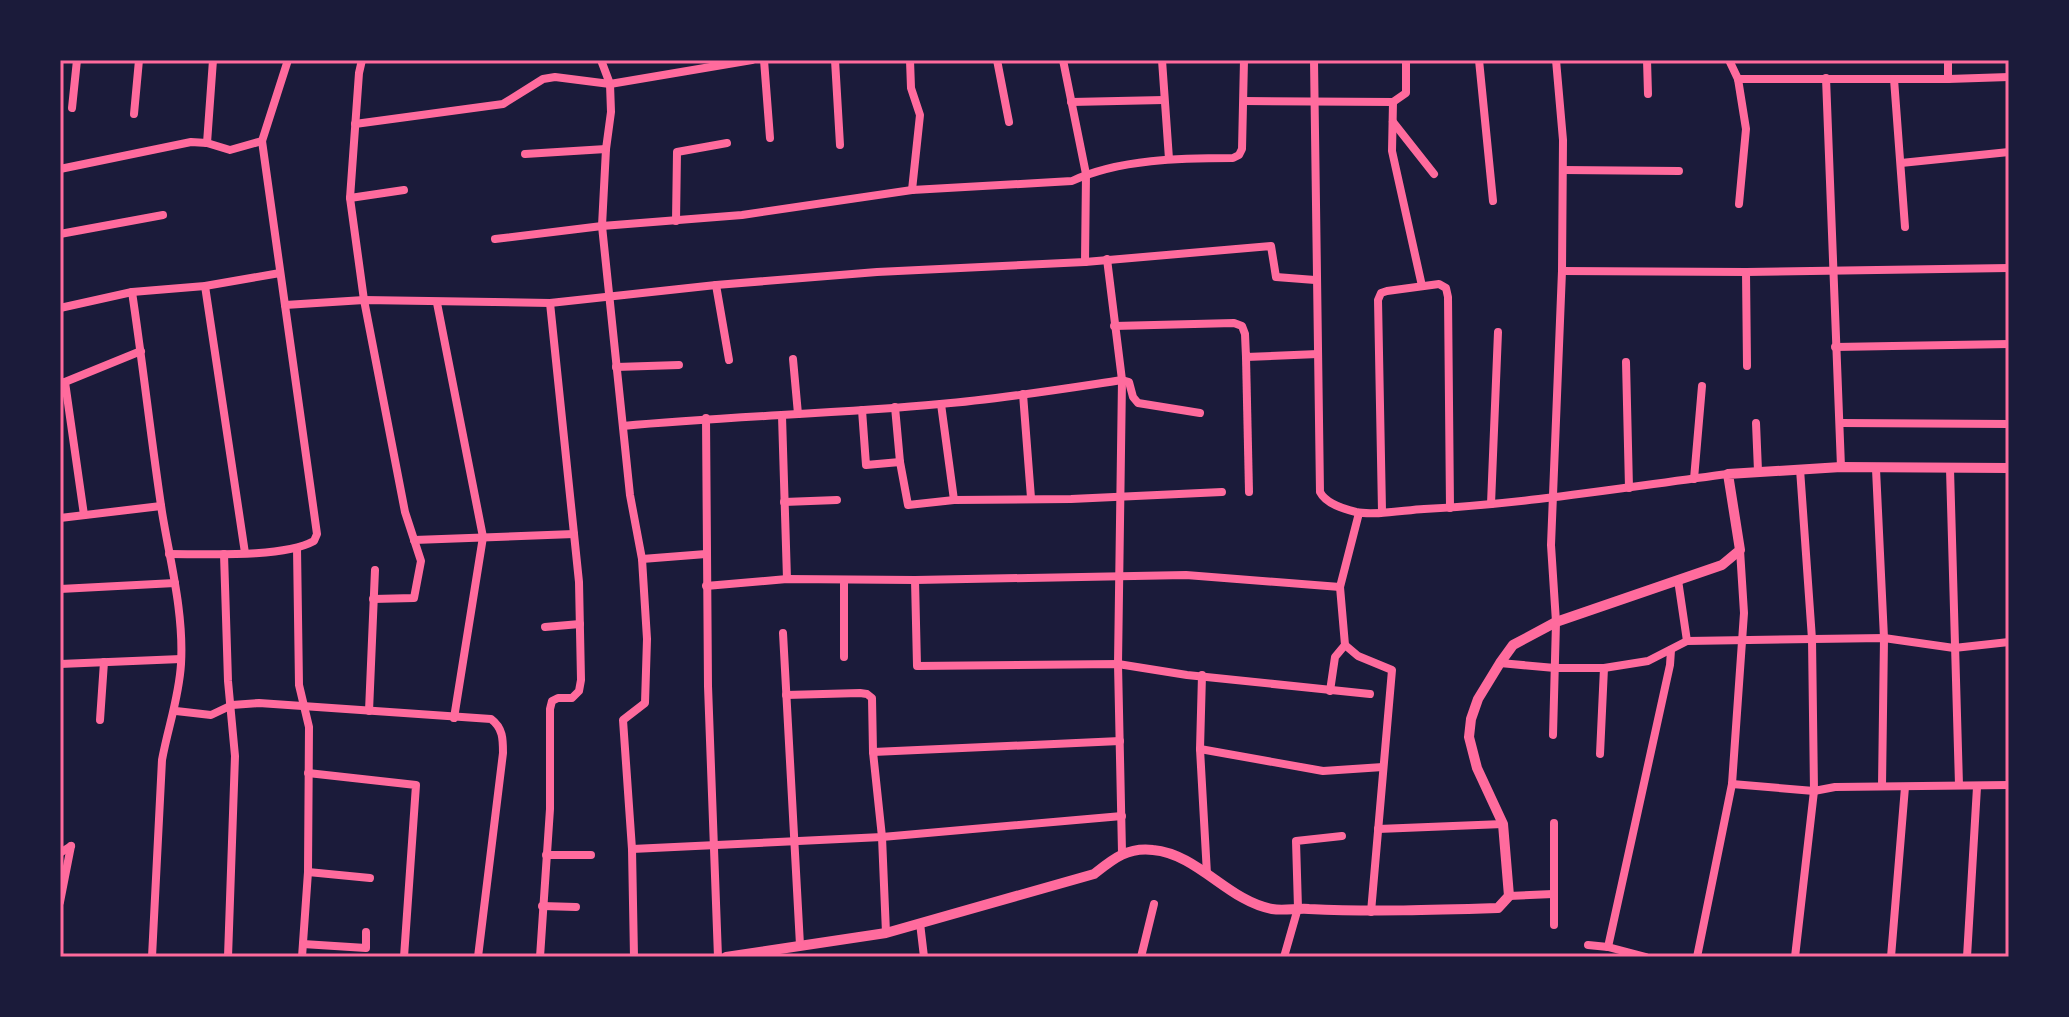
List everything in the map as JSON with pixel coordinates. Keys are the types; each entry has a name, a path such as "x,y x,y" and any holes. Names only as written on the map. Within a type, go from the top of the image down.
{"street":[{"path":"72,108 77,60"},
{"path":"134,114 139,60"},
{"path":"207,143 213,60"},
{"path":"169,554 224,554 297,548 314,541 317,534 262,141 288,60"},
{"path":"363,60 350,198 364,300 405,512 421,561 414,598 373,599"},
{"path":"601,60 610,84 611,112 602,226 630,495 642,559 647,639 645,703 623,720 632,849 634,957"},
{"path":"355,124 503,104 543,79 555,77 610,84 752,60"},
{"path":"764,60 770,138"},
{"path":"835,60 840,145"},
{"path":"910,60 911,88 920,115 912,190"},
{"path":"997,60 1009,122"},
{"path":"1063,60 1086,174 1085,262"},
{"path":"1162,60 1169,159"},
{"path":"495,239 602,226 742,215 912,190 1072,181 1086,174 1169,159 1233,158 1242,149 1244,60"},
{"path":"1314,60 1320,492 1330,503 1359,513 1491,504 1758,471 1841,467 2009,468"},
{"path":"1244,101 1393,102 1406,93 1406,60"},
{"path":"1479,60 1493,201"},
{"path":"1553,735 1556,622 1551,545 1563,170 1556,60"},
{"path":"1647,60 1648,94"},
{"path":"1729,60 1738,79 1746,129 1739,204"},
{"path":"1948,60 1948,79"},
{"path":"1738,79 2009,77"},
{"path":"1826,78 1841,467"},
{"path":"1894,79 1905,227"},
{"path":"1071,102 1164,100"},
{"path":"1393,102 1392,151 1422,286"},
{"path":"1393,122 1434,174"},
{"path":"60,169 191,142 230,150 262,141"},
{"path":"676,221 677,152 727,143"},
{"path":"525,154 606,149"},
{"path":"1901,163 2009,152"},
{"path":"1563,170 1679,171"},
{"path":"350,198 404,190"},
{"path":"60,234 163,215"},
{"path":"285,305 364,300 550,303 877,272 1085,262 1271,246 1276,277 1315,280"},
{"path":"1107,259 1122,380 1118,664 1122,852"},
{"path":"1562,271 2009,268"},
{"path":"1746,272 1747,366"},
{"path":"60,308 132,292 205,286 280,273"},
{"path":"1382,511 1378,300 1381,293 1387,291 1439,284 1446,288 1448,297 1450,508"},
{"path":"716,285 729,360"},
{"path":"205,286 245,553"},
{"path":"132,292 161,506 175,583 181,659 176,711 167,732 162,760 152,957"},
{"path":"437,303 483,537 454,718"},
{"path":"540,957 550,809 550,709 552,701 572,698 579,691 580,624 574,534 550,303"},
{"path":"1114,326 1234,323 1242,326 1246,357 1249,492"},
{"path":"1491,504 1498,332"},
{"path":"1835,347 2009,344"},
{"path":"84,515 63,383 141,351"},
{"path":"1246,357 1318,354"},
{"path":"793,359 798,414"},
{"path":"1626,362 1629,488"},
{"path":"616,367 679,365"},
{"path":"623,426 941,404 1122,380 1129,382 1138,403 1200,413"},
{"path":"1694,479 1702,386"},
{"path":"1023,394 1031,498"},
{"path":"941,404 954,500"},
{"path":"895,407 908,505 954,500 1071,499 1222,492"},
{"path":"862,410 866,465 900,462"},
{"path":"782,416 787,579"},
{"path":"706,418 706,586 712,846 718,957"},
{"path":"1756,423 1758,471"},
{"path":"1841,423 2009,424"},
{"path":"1795,957 1814,791 1812,639 1800,469"},
{"path":"1876,469 1884,638 1882,786"},
{"path":"1950,469 1959,785"},
{"path":"1697,957 1732,784 1743,642 1740,550 1728,474"},
{"path":"784,502 837,500"},
{"path":"60,518 161,506"},
{"path":"1330,691 1335,657 1345,645 1340,587 1359,513"},
{"path":"414,540 574,534"},
{"path":"297,548 299,685 309,727 308,872 302,957"},
{"path":"1509,896 1503,824 1477,768 1469,737 1478,699 1500,663 1513,645 1556,622 1722,565 1740,550"},
{"path":"224,554 228,681 235,756 228,957"},
{"path":"642,559 706,554"},
{"path":"369,711 375,570"},
{"path":"706,586 787,579 844,581 1186,575 1340,587"},
{"path":"915,580 917,666 1118,664 1370,694"},
{"path":"1678,580 1687,641"},
{"path":"844,581 844,657"},
{"path":"60,589 175,583"},
{"path":"545,627 580,624"},
{"path":"783,633 800,945"},
{"path":"1500,663 1604,668 1648,661 1687,641 1884,638 1954,648 2009,642"},
{"path":"1345,645 1358,656 1392,670 1371,912"},
{"path":"1608,947 1671,650"},
{"path":"60,664 181,659"},
{"path":"100,720 104,662"},
{"path":"1600,754 1604,668"},
{"path":"1202,675 1200,749 1207,874"},
{"path":"786,695 860,693 872,698 886,933"},
{"path":"176,711 211,715 232,705 259,703 491,719 498,724 502,733 503,753 478,957"},
{"path":"873,752 1120,741"},
{"path":"1200,749 1323,771 1383,767"},
{"path":"308,773 416,785 404,957"},
{"path":"1732,784 1814,791 1835,787 2009,785"},
{"path":"1891,957 1905,787"},
{"path":"1967,957 1977,787"},
{"path":"632,849 882,837 1122,816"},
{"path":"1554,823 1554,925"},
{"path":"1378,829 1503,824"},
{"path":"1284,957 1298,908 1296,841 1342,836"},
{"path":"60,845 71,846"},
{"path":"60,853 71,846"},
{"path":"60,902 71,846"},
{"path":"726,957 886,933 1094,874 1122,852 1140,849 1158,850 1207,874 1247,901 1274,909 1371,912 1498,908 1509,896 1553,894"},
{"path":"546,855 591,855"},
{"path":"308,872 370,878"},
{"path":"1141,957 1154,904"},
{"path":"542,906 576,907"},
{"path":"920,923 924,957"},
{"path":"303,944 366,948 366,932"},
{"path":"1588,945 1646,957"}]}
